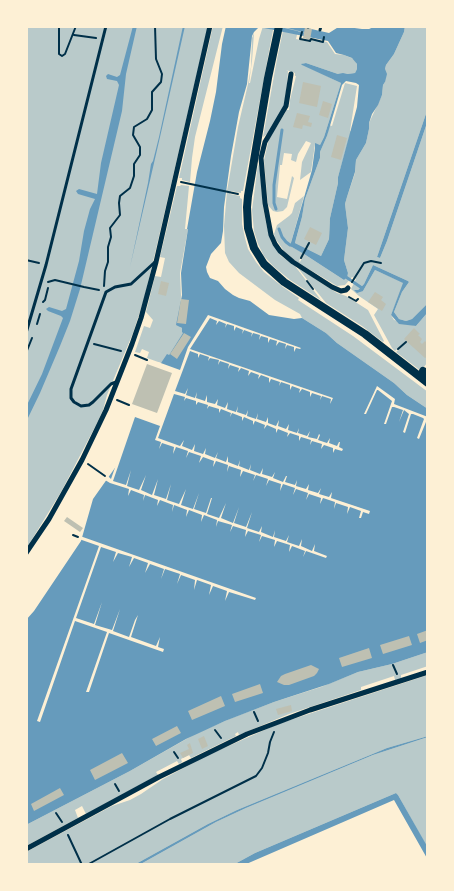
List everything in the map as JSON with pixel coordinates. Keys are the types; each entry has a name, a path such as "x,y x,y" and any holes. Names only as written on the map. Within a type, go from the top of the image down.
{"street":[{"path":"26,553 53,512 82,460 106,410 141,318 156,262 210,26"},
{"path":"279,26 272,58 259,151 247,208 248,228 254,248 264,264 278,277 365,334 428,383"},
{"path":"291,74 286,106 259,151 271,235 282,254 293,262 332,287 341,291 348,288"},
{"path":"26,849 199,757 247,734 283,720 428,672"}],"lane":[{"path":"26,333 46,265 106,26"},
{"path":"117,382 111,384 89,405 81,406 74,402 70,394 106,292 115,287 131,284 149,266 156,262"}],"path":[{"path":"59,26 59,54 63,56 76,26"},
{"path":"47,282 55,280 103,291 108,262 108,247 111,237 110,228 120,215 120,196 130,188 134,176 134,164 140,155 140,147 133,134 134,127 147,119 152,110 152,92 161,82 162,74 156,59 155,26"},
{"path":"303,26 300,39 323,42"},
{"path":"73,34 97,38"},
{"path":"182,182 240,194"},
{"path":"303,253 309,243"},
{"path":"26,260 40,263"},
{"path":"348,288 364,263 381,263"},
{"path":"306,281 323,301 325,308"},
{"path":"88,342 129,352 147,360"},
{"path":"396,351 406,342"},
{"path":"110,397 129,405"},
{"path":"82,460 105,476"},
{"path":"73,535 78,537"},
{"path":"87,865 256,776 262,768 268,753 272,736 283,720"},
{"path":"65,828 82,865"}],"shaded area":[{"path":"26,26 208,26 144,299 133,333 96,425 61,492 26,549"},
{"path":"213,26 223,26 195,137 190,182 179,178"},
{"path":"263,26 273,30 243,191 241,193 231,191 230,194 240,196 242,199 242,224 248,249 264,272 299,298 298,300 353,336 428,392 428,409 326,333 302,318 300,314 275,300 239,273 229,262 225,253 224,226 227,191 251,67 252,38 254,33 252,61 249,83"},
{"path":"284,26 299,26 296,39 310,42 311,40 327,42 335,54 354,59 358,67 355,73 338,74 306,63 302,64 341,83 324,137 320,145 315,144 311,172 300,180 302,162 311,143 306,141 298,154 296,162 291,160 292,154 284,153 282,165 280,165 277,197 287,199 292,176 294,178 287,207 283,211 277,212 273,211 268,205 264,160 269,139 286,110 289,110 295,73 286,70 288,71 284,106 270,132 263,137"},
{"path":"405,26 424,26 428,28 428,108 377,257 380,258 387,241 428,120 428,303 412,319 406,321 399,319 394,312 402,292 409,282 373,265 364,284 358,290 355,290 363,291 375,270 404,283 391,315 394,320 416,326 428,312 428,364 421,371 396,352 405,342 395,351 392,348 374,315 378,309 351,289 356,279 352,277 345,285 337,286 297,262 284,251 274,234 277,225 292,213 295,203 304,196 290,246 303,253 300,262 304,254 344,280 348,273 344,260 348,228 345,204 355,173 356,160 366,143 369,123 382,95 386,65 394,54"},
{"path":"345,83 357,86 351,131 338,177 330,218 329,239 321,256 295,243 305,199 320,158 320,152 327,136 329,125 332,126"},
{"path":"258,164 263,207 271,242 281,256 295,266 321,300 290,280 273,266 264,256 258,244 254,231 252,210"},
{"path":"177,186 189,186 185,229 188,229 180,273 180,327 184,332 169,355 161,363 147,358 149,352 142,349 140,353 135,352 144,326 150,328 153,320 146,312 155,276 161,277 165,258 160,257"},
{"path":"297,267 337,293 346,296 368,310 384,341 326,303"},
{"path":"428,652 428,666 401,675 401,678 395,680 394,676 361,687 361,690 289,714 239,735 238,732 235,734 236,736 191,758 189,755 181,759 182,762 179,764 177,761 156,772 158,775 86,814 82,806 75,810 78,818 26,846 26,825 130,771 197,733 274,702 321,687 358,672 392,664"},
{"path":"428,675 428,736 387,748 237,810 134,865 26,865 26,852 112,806 130,800 163,779 206,756 278,724"},
{"path":"428,737 427,847 396,793 255,853 233,865 139,865 216,822 246,808 373,755"}],"water":[{"path":"133,26 137,26 126,74 122,111 80,289 60,346 26,422 26,407 42,374 63,318 46,309 49,307 62,311 66,309 79,261 84,231 95,199 78,194 76,191 79,189 97,194 101,163 119,85 117,81 107,79 106,76 108,74 117,77 120,75"},
{"path":"183,26 185,26 130,267 151,164 159,137"},
{"path":"226,26 276,26 310,34 280,26 298,26 329,33 340,26 369,29 376,26 405,26 394,54 386,65 387,74 382,95 369,123 366,143 356,160 355,172 345,204 348,228 344,260 348,273 347,277 344,280 290,246 312,170 315,143 320,145 324,137 341,83 301,64 306,63 338,74 347,74 355,73 357,64 352,58 336,53 328,41 259,27 252,36 247,84 239,112 231,156 221,243 211,254 206,267 210,278 218,281 233,295 250,301 269,315 294,319 302,318 326,333 428,409 428,652 392,664 358,672 225,721 186,739 130,771 26,825 26,620 81,541 93,499 117,465 131,424 161,363 167,354 169,355 183,333 182,328 176,325 182,295 181,273 197,172 216,92","holes":["346,81 359,85 357,107 338,177 330,218 329,239 321,256 295,243 305,199 320,158 320,152 327,136 342,85"]},
{"path":"428,108 428,120 380,258 377,257"},
{"path":"373,265 409,282 402,292 394,312 399,319 406,321 412,319 428,303 428,312 416,326 399,324 391,315 403,283 375,270 363,291 357,293 354,290 358,290 364,284"},
{"path":"428,736 373,755 246,808 216,822 139,865 134,865 237,810 387,748"},
{"path":"396,793 428,846 428,860 394,800 244,865 233,865 255,853"}],"pier":[{"path":"208,315 301,348 296,348 294,352 294,347 287,345 285,349 286,344 279,342 276,346 277,341 270,339 268,343 268,338 261,336 259,340 260,335 253,333 251,337 252,333 244,330 242,334 243,330 236,327 234,331 234,326 227,324 225,328 226,324 219,321 216,325 217,321 210,318 190,349 333,398 330,404 331,399 322,396 320,400 321,396 312,393 310,397 310,392 302,389 299,393 300,389 292,386 290,390 290,385 281,382 279,386 280,382 271,379 269,383 269,378 261,375 258,379 259,375 251,372 248,376 249,371 241,368 238,372 239,368 230,365 228,369 229,364 220,361 218,365 219,360 210,358 208,361 209,357 200,354 198,358 198,354 190,351 175,391 185,394 188,388 186,395 195,398 197,392 196,398 205,401 207,395 207,402 215,404 218,399 217,405 225,408 228,402 227,409 236,412 238,406 237,412 246,415 248,410 247,416 256,419 258,413 257,419 266,422 268,417 268,423 276,426 279,420 278,426 286,429 289,424 288,430 297,433 299,428 298,433 307,436 310,431 308,437 317,439 319,434 318,440 327,443 330,438 329,443 337,446 340,442 339,447 343,449 342,451 335,449 333,453 333,448 324,445 321,449 322,444 312,441 310,445 311,440 301,437 299,441 299,436 290,433 287,437 288,433 278,429 276,433 276,429 267,425 264,429 265,425 255,421 253,425 253,421 244,417 242,421 242,417 232,413 230,417 231,413 221,409 219,413 219,409 209,406 207,409 208,405 198,402 196,405 196,401 186,398 184,401 185,397 174,394 158,438 180,446 184,440 182,446 192,450 195,444 194,451 203,454 206,448 205,454 215,458 218,452 216,458 226,462 228,456 228,462 238,466 240,460 239,466 249,470 251,464 250,470 260,474 263,468 262,474 272,477 275,472 273,478 283,482 287,476 285,482 295,485 297,480 296,486 306,489 309,484 308,490 318,493 321,488 319,494 329,497 332,492 331,498 370,511 369,514 363,512 361,518 359,518 361,511 350,507 347,514 348,507 336,503 334,509 335,502 323,498 320,504 321,498 309,494 306,500 308,493 296,489 293,495 295,488 283,484 280,491 281,484 269,480 266,486 268,479 256,475 253,481 255,475 243,471 240,477 241,470 229,466 227,472 228,465 216,461 213,467 214,461 203,457 199,463 201,456 189,452 186,458 188,451 176,447 173,454 174,447 162,443 159,449 161,442 155,440 160,426 135,417 113,481 126,485 131,470 127,486 139,490 146,475 141,490 152,495 158,479 154,495 166,499 171,484 167,500 179,504 186,489 181,505 193,509 199,493 194,509 206,513 212,498 207,514 219,518 226,503 221,518 233,523 239,507 234,523 246,527 252,512 247,528 259,532 262,526 261,532 273,537 275,530 274,537 286,541 289,535 287,542 299,546 302,539 301,546 312,551 315,544 314,551 327,556 326,558 306,551 303,557 305,551 292,546 289,552 290,545 277,541 274,547 275,540 262,536 259,542 261,535 248,531 245,537 246,530 233,526 230,532 232,525 218,521 216,527 217,520 204,515 201,522 202,515 189,510 186,517 187,510 174,505 172,512 173,505 160,500 157,506 158,500 145,495 143,501 144,495 131,490 128,496 129,489 105,480 104,477 108,473 111,479 147,375 158,362 180,370 188,347"},
{"path":"377,386 395,399 394,404 428,417 419,439 417,438 423,418 411,414 405,433 403,432 409,414 404,410 399,422 403,410 392,407 386,424 384,424 392,401 378,390 366,414 364,414"},
{"path":"80,536 256,598 255,600 229,592 225,601 227,591 213,586 209,595 211,585 197,580 194,590 195,580 181,575 177,584 180,574 165,569 161,579 164,569 150,564 145,573 148,563 134,558 129,567 132,557 118,553 113,562 116,552 101,547 76,618 94,624 102,602 95,625 112,630 120,609 113,631 129,637 138,615 131,637 156,646 160,637 158,647 164,649 163,652 109,633 89,692 86,692 107,632 75,621 40,722 37,721 99,546 79,539"}],"building":[{"path":"305,27 312,29 310,40 303,38"},
{"path":"303,82 321,86 317,107 299,103"},
{"path":"323,101 332,104 328,118 319,115"},
{"path":"297,113 310,116 308,122 312,123 311,127 303,125 302,129 293,127"},
{"path":"337,135 347,138 341,160 331,157"},
{"path":"310,227 322,233 316,245 304,239"},
{"path":"161,281 169,283 166,296 158,294"},
{"path":"375,292 383,297 381,300 386,304 382,311 368,302"},
{"path":"181,299 189,300 186,324 177,323"},
{"path":"414,328 420,334 418,335 422,339 420,342 422,344 425,341 428,344 428,358 425,358 404,339"},
{"path":"184,333 191,337 177,359 170,354"},
{"path":"147,364 172,373 157,413 132,404"},
{"path":"67,517 83,528 80,532 64,521"},
{"path":"428,630 428,640 420,643 417,634"},
{"path":"409,636 412,645 383,654 380,645"},
{"path":"369,648 372,658 342,667 339,658"},
{"path":"311,665 319,669 314,676 289,685 277,682 285,674"},
{"path":"260,684 263,693 235,702 232,694"},
{"path":"221,696 225,706 192,720 188,711"},
{"path":"291,705 292,711 278,715 276,709"},
{"path":"177,726 181,733 156,746 152,739"},
{"path":"204,736 208,746 202,749 198,739"},
{"path":"190,743 193,753 183,758 180,753 189,749 187,745"},
{"path":"122,753 128,763 95,780 90,770"},
{"path":"60,788 64,795 34,811 31,804"}],"waterway":[{"path":"276,209 274,185 282,130"},
{"path":"279,229 286,242 293,245"},
{"path":"343,275 362,288"}]}
